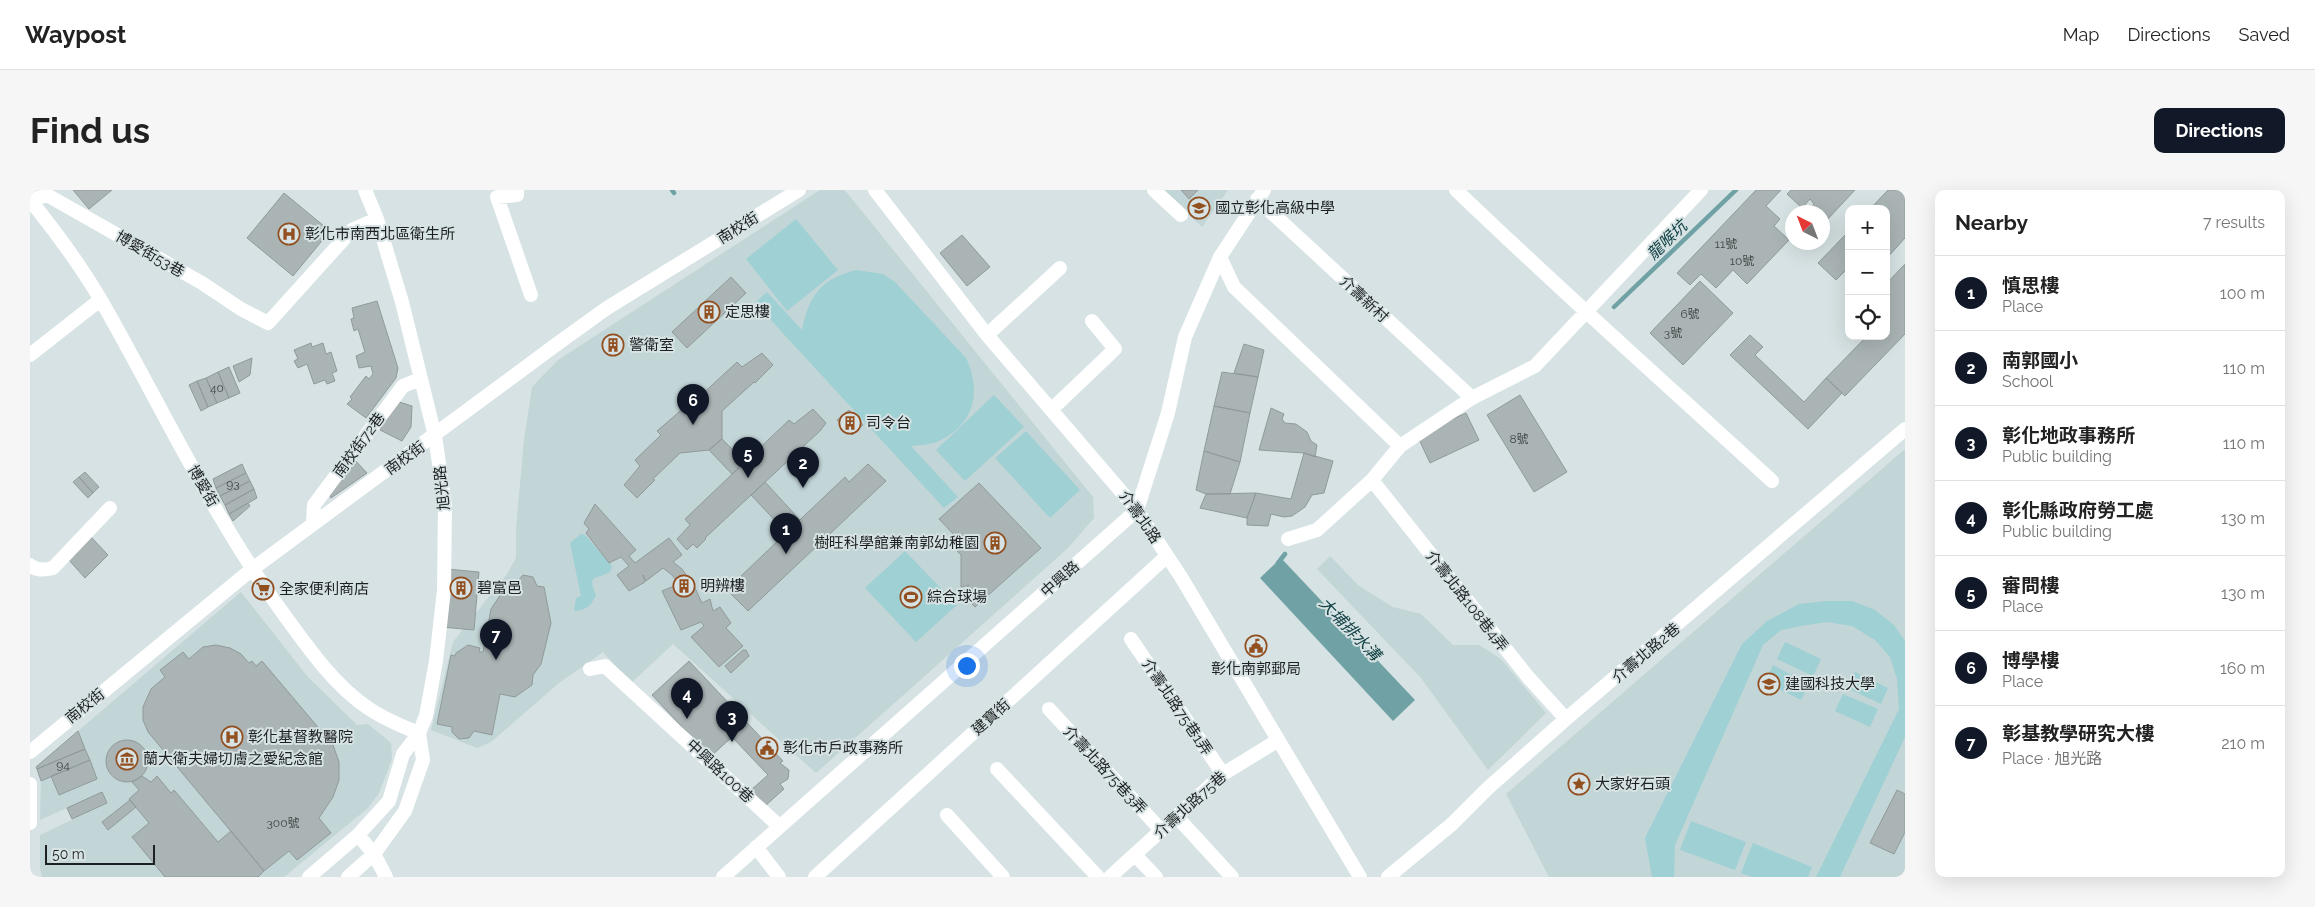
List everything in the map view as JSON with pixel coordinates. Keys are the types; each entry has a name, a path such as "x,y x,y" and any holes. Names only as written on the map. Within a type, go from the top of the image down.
{"street":[{"name":"旭光路","path":"309,877 358,835 389,802 403,754 419,733 426,716 436,661 444,590 445,504 436,436 402,302 377,219 366,190"},
{"path":"517,190 517,195 497,196 531,295"},
{"name":"南校街","path":"30,752 251,570 313,523 436,436 608,308 799,190"},
{"name":"介壽北路","path":"875,190 987,335 1138,510 1360,877"},
{"path":"1154,190 1181,215"},
{"path":"1456,190 1541,272 1587,311 1772,481"},
{"path":"1288,539 1317,530 1372,480 1400,446 1472,398 1535,366 1701,190"},
{"name":"博愛街53巷","path":"30,200 47,195 202,283 241,310 268,323 352,230 377,219"},
{"path":"1138,510 1168,414 1185,337 1220,258 1260,195"},
{"name":"介壽新村","path":"1260,195 1472,398"},
{"name":"博愛街","path":"30,200 52,226 100,300 178,443 251,570 315,658 367,708 395,724 419,733"},
{"path":"1220,258 1234,286 1400,446"},
{"path":"987,335 1060,268"},
{"path":"30,355 100,300"},
{"path":"1052,409 1115,348 1092,321"},
{"name":"南校街72巷","path":"313,523 314,505 402,386 420,379"},
{"name":"介壽北路2巷","path":"1388,877 1452,824 1488,788 1566,719 1905,429"},
{"name":"介壽北路108巷4弄","path":"1372,480 1528,677 1566,719"},
{"path":"31,567 43,570 53,568 110,508"},
{"name":"中興路","path":"723,877 1138,510"},
{"name":"建寶街","path":"815,877 1167,556"},
{"name":"介壽北路75巷1弄","path":"1132,639 1222,774"},
{"name":"中興路100巷","path":"590,669 605,666 779,826"},
{"name":"介壽北路75巷3弄","path":"1049,709 1162,830"},
{"name":"旭光路","path":"348,877 374,854 405,811 422,760 419,733"},
{"name":"介壽北路75巷","path":"1110,877 1222,774 1277,741"},
{"path":"997,769 1098,877"},
{"path":"30,784 30,823"},
{"path":"947,815 1003,877"},
{"path":"1177,817 1232,877"},
{"path":"358,835 374,854 386,877"},
{"path":"756,847 780,877"},
{"path":"1135,855 1156,877"}],"shaded area":[{"path":"820,190 844,190 848,194 1093,497 1094,518 1068,548 816,773 673,644 631,683 603,652 559,683 491,742 477,748 431,730 453,642 507,574 516,558 516,529 524,440 532,387 558,360"},
{"name":"國立彰化高級中學","path":"1162,190 1228,190 1202,227"},
{"path":"796,219 838,270 787,311 746,259"},
{"path":"856,270 883,274 895,282 966,358 971,370 974,393 968,415 962,424 953,433 937,442 911,446 958,497 944,508 755,303 767,292 802,330 808,307 819,290 834,278"},
{"path":"994,395 1024,427 965,481 936,450"},
{"path":"1026,431 1080,490 1050,518 995,458"},
{"name":"建國科技大學","path":"1905,449 1905,877 1549,877 1506,794"},
{"path":"581,534 585,535 612,566 610,572 594,579 592,584 596,595 590,605 582,610 574,611 576,598 581,596 570,543"},
{"name":"綜合球場","path":"905,551 957,605 916,642 865,588"},
{"path":"1330,556 1359,586 1393,607 1421,614 1453,645 1479,645 1501,659 1546,713 1488,770 1421,678 1317,569"},
{"path":"1281,558 1415,700 1393,721 1260,578"},
{"name":"彰化基督教醫院","path":"241,592 307,676 357,725 368,724 391,743 392,759 379,793 368,808 284,877 42,877 40,868 40,835 107,803 102,792 40,820 41,781 78,731"},
{"path":"1852,601 1875,610 1894,625 1905,641 1905,737 1840,877 1816,877 1899,709 1897,679 1890,657 1875,640 1852,626 1827,622 1781,630 1763,645 1675,845 1674,877 1652,877 1645,838 1742,644 1767,621 1799,604"},
{"path":"1785,642 1821,659 1813,676 1777,659"},
{"path":"1773,665 1809,684 1801,700 1765,682"},
{"path":"1855,672 1888,688 1881,704 1847,688"},
{"path":"1843,694 1878,709 1870,727 1835,711"},
{"path":"1691,821 1746,842 1735,870 1680,850"},
{"path":"1753,843 1812,867 1808,877 1752,877 1741,873"}],"building":[{"path":"73,190 112,190 89,209"},
{"path":"1181,190 1198,190 1189,199"},
{"path":"1756,190 1781,190 1766,206 1780,219 1774,226 1785,236 1785,244 1747,284 1733,270 1716,288 1701,274 1690,285 1677,273"},
{"path":"1791,190 1855,190 1830,217 1830,205 1813,205 1810,199 1805,205 1799,205 1787,194"},
{"path":"1888,190 1905,190 1905,238 1890,255 1890,205 1874,205"},
{"name":"彰化市南西北區衛生所","path":"284,193 330,231 293,276 247,238"},
{"path":"962,235 990,267 967,286 940,253"},
{"path":"1845,235 1845,271 1836,280 1818,263"},
{"path":"1905,264 1905,334 1845,396 1826,378 1863,340 1890,340 1890,280"},
{"name":"定思樓","path":"731,277 746,293 687,348 672,332"},
{"path":"1700,281 1733,313 1683,365 1650,333"},
{"path":"377,301 398,368 396,378 366,418 347,404 366,376 369,379 373,374 371,366 359,368 356,356 365,352 358,329 354,331 351,319 354,318 352,308"},
{"name":"警衛室","path":"614,334 624,343 611,356 602,346"},
{"path":"1750,335 1763,347 1755,355 1804,402 1826,378 1842,393 1808,429 1730,355"},
{"path":"311,343 312,347 323,343 326,354 331,352 337,371 332,373 335,381 327,384 325,380 314,384 307,364 298,368 294,361 298,359 294,350"},
{"path":"1244,344 1264,350 1258,377 1234,373"},
{"path":"762,353 773,365 722,411 722,439 709,450 680,453 653,479 655,480 637,498 624,485 640,466 635,460 661,435 657,431 693,400 690,397 694,394 698,398 737,362 742,367"},
{"path":"252,358 250,375 239,382 233,366"},
{"path":"229,367 240,393 229,398 218,372"},
{"path":"218,372 229,398 217,403 206,378"},
{"path":"1222,372 1258,377 1250,413 1214,406"},
{"path":"206,378 217,403 208,407 197,381"},
{"path":"197,381 208,407 201,411 189,385"},
{"path":"1520,395 1567,472 1534,492 1487,415"},
{"path":"396,401 412,406 411,427 402,441 380,430"},
{"path":"1214,406 1250,413 1240,462 1204,451"},
{"path":"1271,408 1284,414 1282,419 1285,423 1296,424 1307,432 1311,441 1317,445 1315,457 1304,453 1259,450"},
{"path":"813,409 826,423 820,431 705,538 697,548 693,544 687,550 677,539 690,525 685,519 789,420 794,424"},
{"name":"司令台","path":"849,410 863,425 852,435 837,420"},
{"path":"1466,413 1479,440 1430,463 1417,435"},
{"path":"722,439 745,462 732,474 709,450"},
{"path":"1204,451 1240,462 1230,494 1206,494 1196,490"},
{"path":"1304,453 1333,461 1324,493 1312,495 1305,507 1292,516 1284,517 1271,514 1268,526 1247,525 1247,518 1256,493 1291,499"},
{"path":"354,459 367,473 331,498 329,494"},
{"path":"242,464 246,473 216,488 213,479"},
{"path":"868,464 886,481 748,611 731,594 746,581 741,576 845,477 849,482"},
{"path":"85,472 99,487 93,493 79,477"},
{"path":"246,473 250,481 220,496 216,488"},
{"path":"79,477 93,493 88,498 73,482"},
{"path":"250,481 254,489 225,505 220,496"},
{"path":"765,482 800,520 786,532 751,495"},
{"name":"樹旺科學館兼南郭幼稚園","path":"979,483 1041,548 975,607 961,593 969,585 961,587 961,555 952,546 958,539 939,519"},
{"path":"254,489 257,498 229,514 225,505"},
{"path":"1256,493 1247,518 1200,508 1206,494"},
{"path":"248,503 250,506 233,521 229,514"},
{"name":"明辨樓","path":"595,504 636,550 629,556 635,563 669,538 682,555 673,562 682,569 695,588 702,603 710,599 713,611 720,607 731,623 726,628 743,646 719,667 691,637 704,626 701,622 681,630 662,591 679,584 663,568 646,581 643,575 645,582 629,591 617,575 629,566 621,557 609,563 586,533 589,529 584,523"},
{"path":"91,537 108,555 85,578 68,559"},
{"name":"碧富邑","path":"447,569 479,572 474,630 441,627"},
{"path":"523,575 533,577 537,586 544,587 551,623 541,664 533,675 532,685 515,697 500,694 492,735 474,731 469,738 459,739 452,732 452,727 437,724 451,655 455,656 456,653 468,645 480,648 479,652 483,652 491,609 509,582 516,583"},
{"path":"216,645 230,648 241,654 249,663 252,661 256,666 262,661 333,745 339,762 339,780 333,797 319,818 331,833 297,860 289,851 264,871 148,732 143,720 143,707 151,689 165,677 160,670 183,652 189,659 203,647"},
{"path":"743,650 746,650 749,656 731,673 725,666"},
{"path":"689,661 783,761 780,763 789,770 788,779 780,784 784,789 765,806 751,790 768,775 732,737 710,757 652,695"},
{"path":"78,731 85,749 37,769 36,767"},
{"name":"蘭大衛夫婦切膚之愛紀念館","path":"131,740 139,743 145,749 148,761 145,773 139,779 123,782 115,779 109,773 106,757 109,749 115,743"},
{"path":"85,749 90,760 41,781 37,769"},
{"path":"90,760 97,779 59,795 51,776"},
{"path":"142,776 151,782 157,776 171,793 174,790 218,842 231,831 264,871 258,877 165,877 132,837 149,823 129,799 139,790 132,782"},
{"path":"1897,790 1905,794 1905,832 1894,854 1870,843"},
{"path":"102,792 107,803 72,819 67,808"},
{"path":"130,800 136,807 108,830 102,822"}],"waterway":[{"name":"龍喉坑","path":"1614,307 1736,190"},
{"name":"龍喉坑","path":"1278,563 1285,554"}],"place":[{"name":"國立彰化高級中學","path":"1199,208"},
{"name":"彰化市南西北區衛生所","path":"289,234"},
{"name":"定思樓","path":"709,312"},
{"name":"警衛室","path":"613,345"},
{"name":"司令台","path":"850,423"},
{"name":"博學樓","path":"693,425"},
{"name":"審問樓","path":"748,478"},
{"name":"南郭國小","path":"803,488"},
{"name":"樹旺科學館兼南郭幼稚園","path":"995,543"},
{"name":"慎思樓","path":"786,554"},
{"name":"明辨樓","path":"684,586"},
{"name":"碧富邑","path":"461,588"},
{"name":"全家便利商店","path":"263,589"},
{"name":"綜合球場","path":"911,597"},
{"name":"彰化南郭郵局","path":"1256,646"},
{"name":"彰基教學研究大樓","path":"496,660"},
{"name":"建國科技大學","path":"1769,684"},
{"name":"彰化縣政府勞工處","path":"687,719"},
{"name":"彰化基督教醫院","path":"232,737"},
{"name":"彰化地政事務所","path":"732,742"},
{"name":"彰化市戶政事務所","path":"767,748"},
{"name":"蘭大衛夫婦切膚之愛紀念館","path":"127,759"},
{"name":"大家好石頭","path":"1579,784"}],"water label":[{"name":"大埔排水溝","path":"1350,629"}]}
